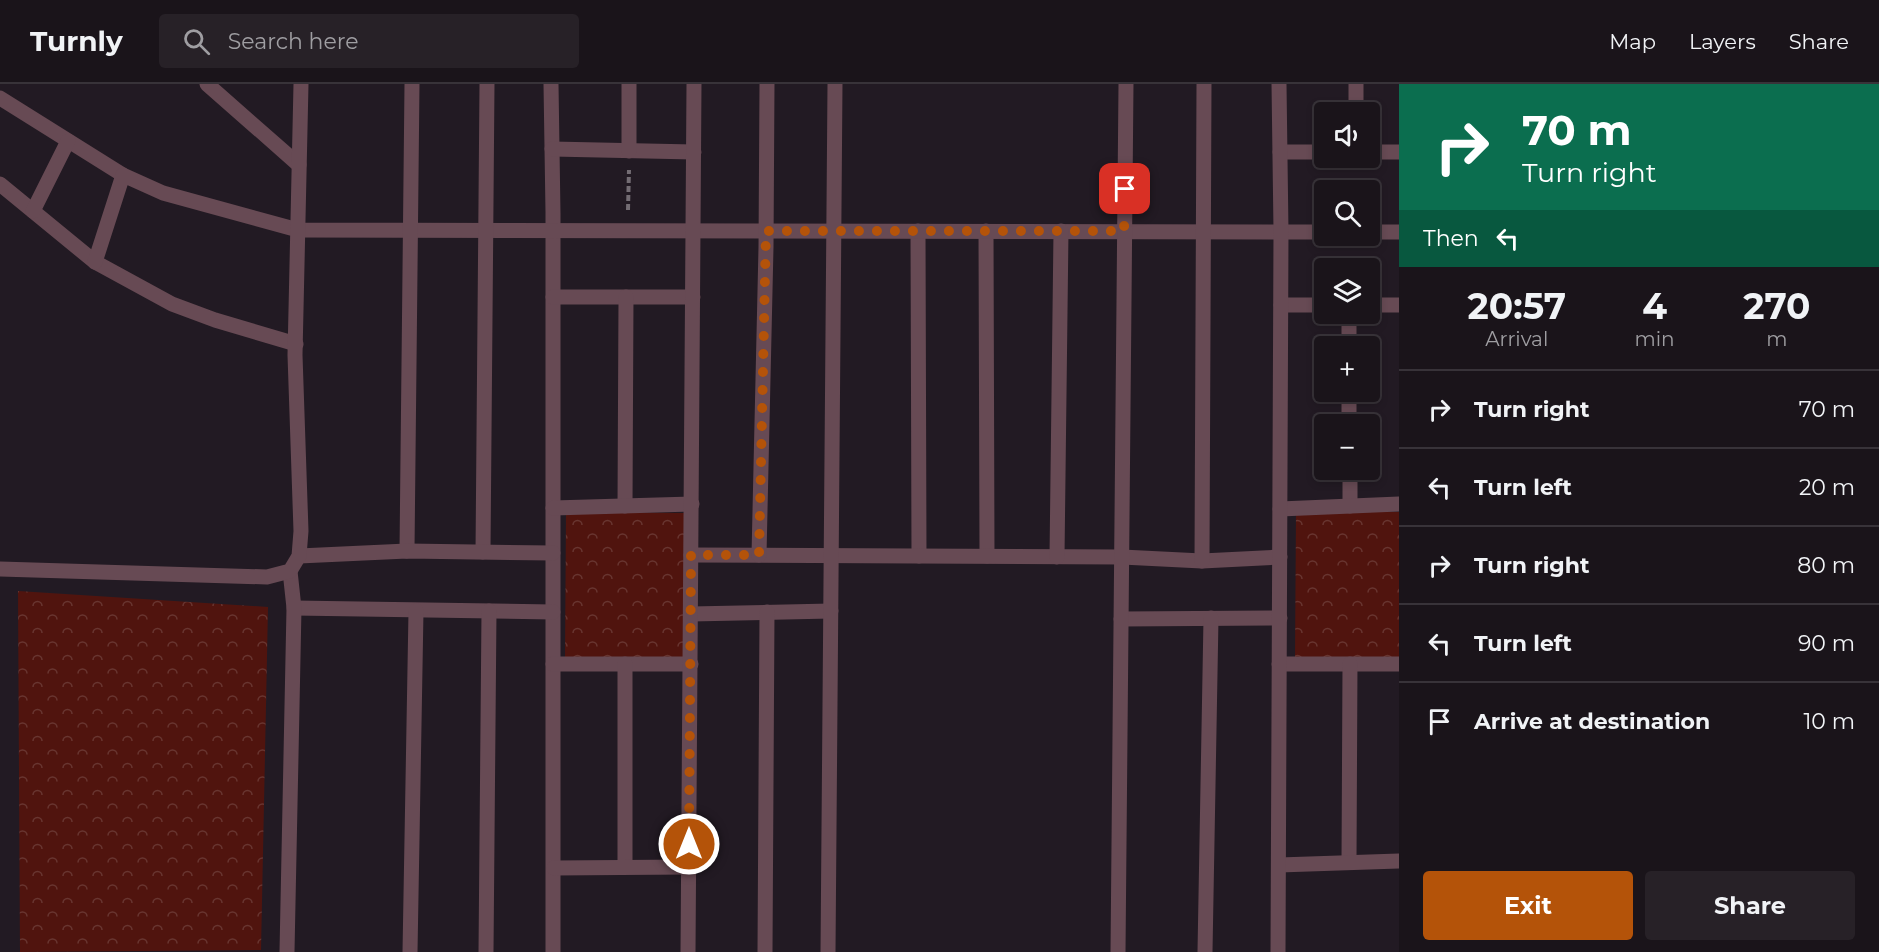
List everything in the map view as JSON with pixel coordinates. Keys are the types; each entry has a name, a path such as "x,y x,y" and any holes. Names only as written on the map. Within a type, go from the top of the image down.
{"street":[{"path":"207,84 299,165"},
{"path":"287,952 294,608 290,571 299,556 301,531 296,344 301,84"},
{"path":"407,551 412,84"},
{"path":"483,552 487,84"},
{"path":"551,84 554,952"},
{"path":"629,84 629,151"},
{"path":"688,952 694,84"},
{"path":"759,555 767,84"},
{"path":"828,952 834,84"},
{"path":"1118,952 1126,84"},
{"path":"1202,561 1204,84"},
{"path":"1278,952 1281,305 1279,84"},
{"path":"1356,84 1356,102"},
{"path":"0,98 123,175 163,193 298,230 1314,231"},
{"path":"33,211 68,141"},
{"path":"552,149 694,152"},
{"path":"1280,152 1314,152"},
{"path":"1380,152 1399,152"},
{"path":"95,262 123,175"},
{"path":"0,184 95,262 172,304 215,320 296,344"},
{"path":"918,231 919,556"},
{"path":"986,231 987,556"},
{"path":"1057,557 1060,231"},
{"path":"1380,232 1399,232"},
{"path":"553,297 693,297"},
{"path":"625,506 626,297"},
{"path":"1281,305 1314,305"},
{"path":"1380,305 1399,305"},
{"path":"1350,480 1350,506"},
{"path":"553,508 692,504"},
{"path":"1280,509 1399,504"},
{"path":"299,556 407,551 553,553"},
{"path":"691,555 1122,557 1202,561 1280,557"},
{"path":"0,569 267,577 290,571"},
{"path":"294,608 553,612"},
{"path":"410,952 416,610"},
{"path":"691,614 831,610"},
{"path":"486,952 489,611"},
{"path":"765,952 767,612"},
{"path":"1205,952 1211,618"},
{"path":"1121,619 1280,618"},
{"path":"554,664 691,664"},
{"path":"625,664 625,867"},
{"path":"1279,664 1399,664"},
{"path":"1349,862 1350,664"},
{"path":"1279,865 1399,861"},
{"path":"554,868 689,867"}],"path":[{"path":"628,230 629,151"}],"green space":[{"path":"566,512 686,513 685,660 565,659"},
{"path":"1296,512 1399,512 1399,659 1295,659"},
{"path":"18,591 268,607 261,950 20,952"}],"route":[{"path":"689,844 691,555 759,555 766,231 1124,231 1125,189"}]}
